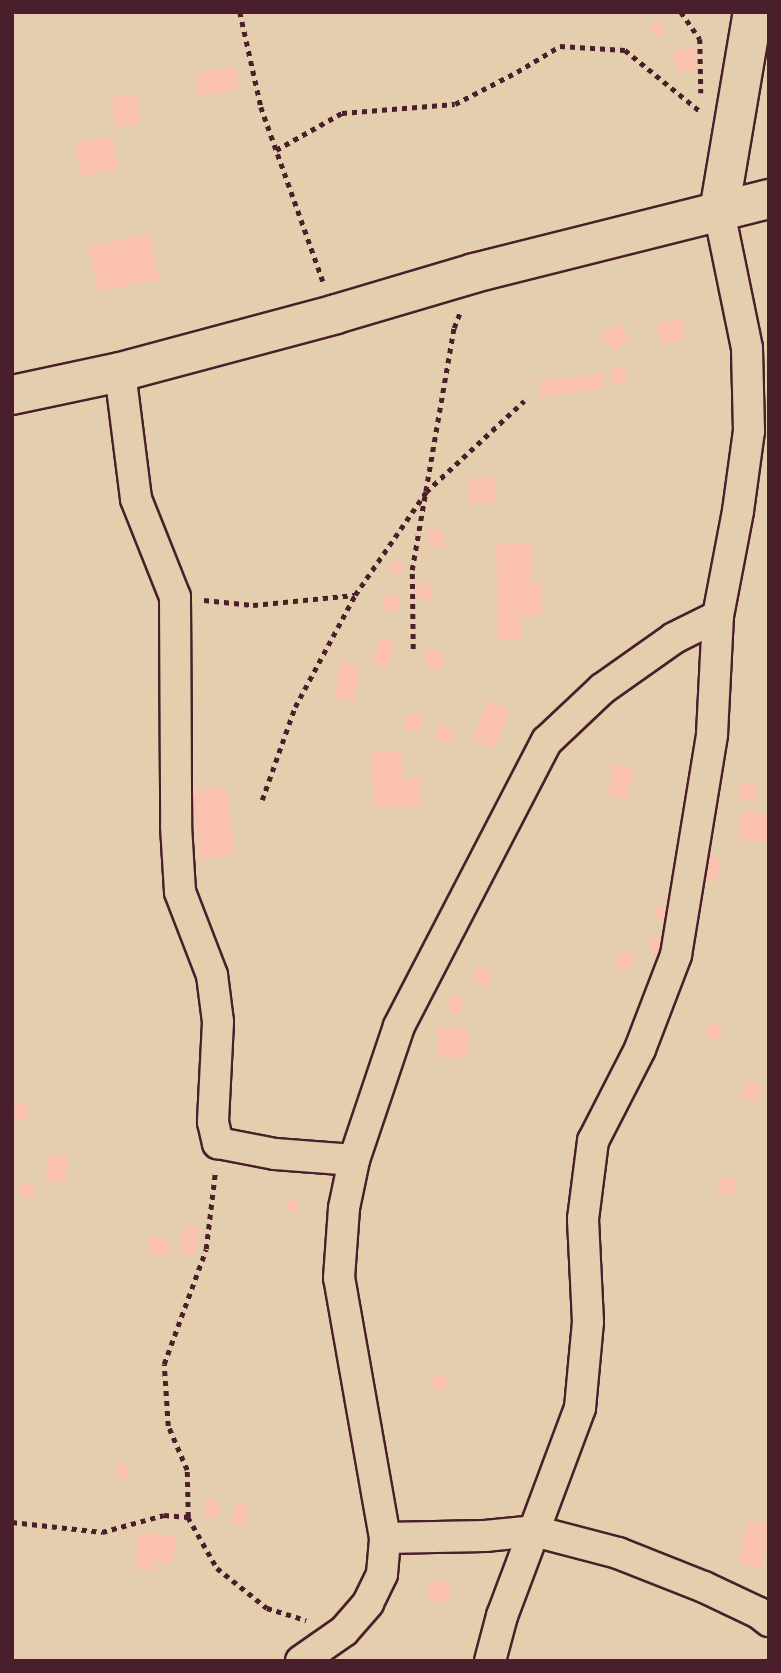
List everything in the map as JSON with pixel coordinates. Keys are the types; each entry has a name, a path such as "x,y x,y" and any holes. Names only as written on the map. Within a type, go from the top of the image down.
{"street":[{"path":"490,1661 502,1616 580,1408 588,1322 583,1219 593,1141 640,1049 676,955 712,734 718,616 738,511 749,430 747,348 719,212 753,12"},
{"path":"12,395 120,372 337,314 474,273 769,199"},
{"path":"120,372 136,499 175,597 176,826 180,891 212,975 218,1022 213,1122 218,1143 275,1154 354,1160"},
{"path":"301,1661 344,1631 368,1603 382,1574 385,1538 339,1278 344,1208 354,1160 398,1026 547,741 602,689 674,638 718,616"},
{"path":"385,1538 485,1536 534,1531 618,1553 704,1587 759,1613 769,1621"}],"path":[{"path":"240,12 261,107 337,314"},
{"path":"681,12 701,39 702,112"},
{"path":"276,150 342,113 455,104 517,72 559,46 625,50 702,112 735,130"},
{"path":"413,649 412,570 454,328 474,273"},
{"path":"262,800 295,707 355,595 426,492 524,401"},
{"path":"175,597 253,605 355,595"},
{"path":"218,1143 206,1249 164,1364 168,1426 187,1471 188,1517 217,1568 267,1608 344,1631"},
{"path":"12,1521 102,1532 164,1515 188,1517"}],"building":[{"path":"652,21 665,23 663,35 651,34"},
{"path":"696,48 697,70 676,72 674,50"},
{"path":"235,66 239,89 198,96 195,74"},
{"path":"137,94 141,123 116,127 112,98"},
{"path":"113,136 118,170 80,176 75,142"},
{"path":"149,233 160,279 99,292 88,247"},
{"path":"682,318 686,339 661,345 656,323"},
{"path":"619,323 631,339 613,352 601,335"},
{"path":"625,366 626,383 613,384 611,367"},
{"path":"603,373 604,389 540,397 538,381"},
{"path":"469,477 495,478 494,504 468,503"},
{"path":"429,529 445,532 443,549 427,546"},
{"path":"496,543 531,543 532,581 541,581 542,616 521,616 521,639 498,640"},
{"path":"397,559 405,570 397,576 389,565"},
{"path":"418,582 434,585 432,602 416,599"},
{"path":"384,593 400,596 398,612 381,610"},
{"path":"380,638 395,642 387,668 372,663"},
{"path":"427,649 444,653 442,669 425,667"},
{"path":"340,662 360,665 354,702 334,699"},
{"path":"488,700 510,709 494,749 472,740"},
{"path":"406,713 422,716 420,732 403,730"},
{"path":"440,722 455,729 449,744 434,738"},
{"path":"402,750 403,778 420,777 421,806 374,808 371,752"},
{"path":"614,764 634,768 628,799 608,795"},
{"path":"742,782 758,785 756,801 739,799"},
{"path":"226,787 236,854 201,860 191,792"},
{"path":"742,810 769,814 766,843 738,839"},
{"path":"708,855 718,859 721,869 718,877 710,882 701,880 698,860"},
{"path":"666,906 668,917 657,918 655,907"},
{"path":"662,936 666,954 653,957 649,940"},
{"path":"631,951 635,967 619,971 614,955"},
{"path":"476,966 492,969 489,986 473,984"},
{"path":"450,996 463,997 461,1014 449,1013"},
{"path":"711,1022 716,1022 723,1031 720,1038 712,1040 705,1031"},
{"path":"467,1027 468,1058 438,1058 437,1028"},
{"path":"744,1082 760,1085 758,1102 741,1099"},
{"path":"16,1104 29,1105 27,1120 14,1118"},
{"path":"49,1154 68,1156 65,1182 45,1180"},
{"path":"720,1176 736,1179 733,1195 717,1193"},
{"path":"21,1182 34,1183 33,1198 19,1196"},
{"path":"297,1199 298,1210 287,1212 286,1201"},
{"path":"184,1225 200,1228 194,1256 178,1253"},
{"path":"150,1235 171,1240 167,1257 147,1253"},
{"path":"441,1373 448,1383 444,1390 437,1391 429,1382 435,1374"},
{"path":"116,1464 130,1466 128,1480 115,1478"},
{"path":"204,1500 218,1500 219,1517 205,1518"},
{"path":"237,1501 250,1505 244,1526 230,1521"},
{"path":"747,1520 769,1524 763,1569 738,1564"},
{"path":"138,1533 176,1536 173,1562 155,1560 154,1571 134,1569"},
{"path":"444,1580 449,1585 450,1597 438,1604 429,1599 427,1588 435,1581"}]}
